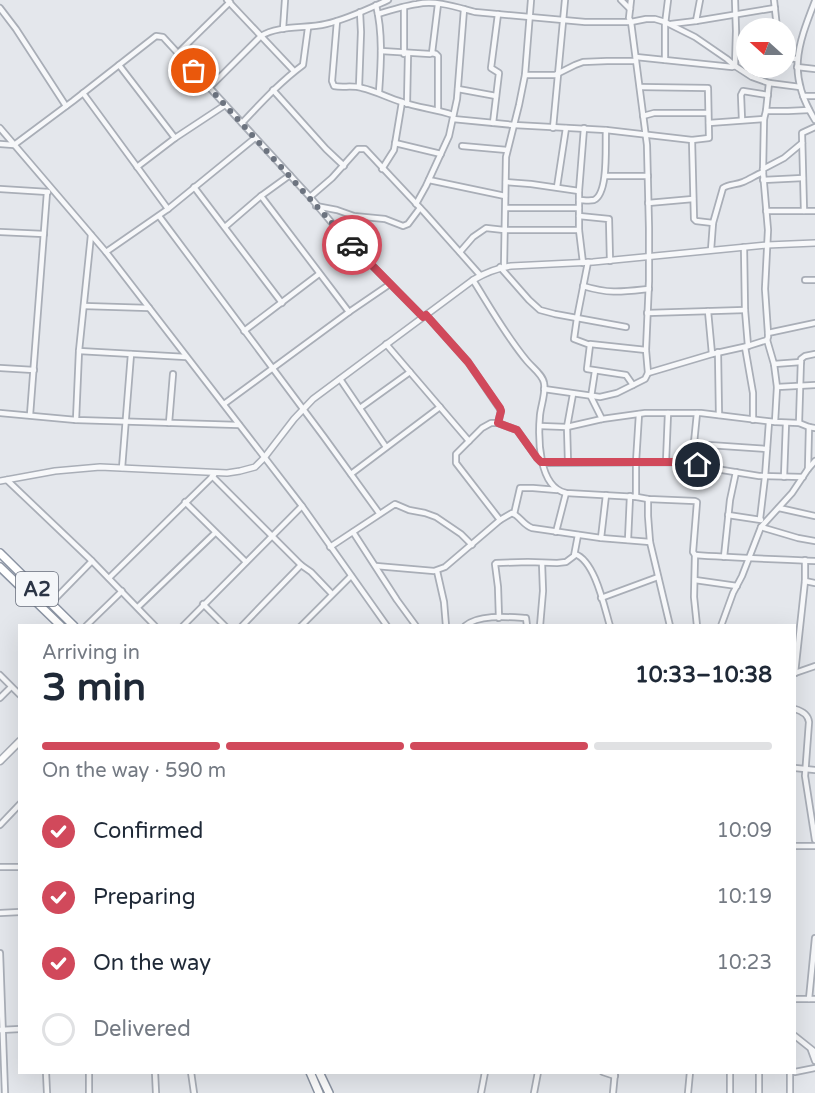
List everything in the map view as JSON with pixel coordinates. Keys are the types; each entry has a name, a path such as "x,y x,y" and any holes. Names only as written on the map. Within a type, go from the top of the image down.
{"highway":[{"name":"A2","path":"0,553 72,624"},
{"name":"A2","path":"0,567 59,624"},
{"path":"311,1074 319,1093"},
{"path":"320,1074 329,1093"}],"main road":[{"path":"0,761 18,743"}],"street":[{"path":"283,29 285,0"},
{"path":"371,0 378,14 381,51 379,92"},
{"path":"210,88 261,36 273,30 308,28 337,21 388,0"},
{"path":"531,0 525,75 507,150 502,267 537,308 555,314 626,327"},
{"path":"554,128 565,0"},
{"path":"621,0 630,9"},
{"path":"544,389 591,397 607,396 645,380 648,373 646,350 649,289 648,176 646,134 629,18 632,0"},
{"path":"665,60 668,0"},
{"path":"696,21 700,0"},
{"path":"735,0 735,66"},
{"path":"774,0 776,18"},
{"path":"178,53 229,1 294,71"},
{"path":"815,1 804,29 796,67 803,96 815,120"},
{"path":"378,14 417,4 438,4 475,12 562,20 631,22 646,19 667,23 696,21 775,8"},
{"path":"432,53 438,4"},
{"path":"382,169 395,143 404,103 406,54 404,7"},
{"path":"0,8 66,106"},
{"path":"316,206 354,216 385,219 403,226 408,224 441,154 453,117 458,89 464,9"},
{"path":"359,87 360,12"},
{"path":"493,123 499,73 491,68 498,14"},
{"path":"337,21 332,84 338,87 359,87 379,92 404,103 438,110 453,117 493,123 584,128 692,140 709,138 709,89 706,87 640,87"},
{"path":"667,23 704,42 752,77 769,83 800,87"},
{"path":"242,123 273,90 304,63 308,28"},
{"path":"0,144 14,145 156,36 163,38 310,197 342,235 468,362 500,408 498,423"},
{"path":"381,51 406,54 432,53 438,56 438,110"},
{"path":"525,75 559,73 583,62 636,59 735,66"},
{"path":"119,65 175,138"},
{"path":"796,67 815,69"},
{"path":"760,519 767,449 777,387 774,364 767,340 765,289 767,244 763,170 764,119 769,83"},
{"path":"458,89 496,96"},
{"path":"273,90 344,166"},
{"path":"742,120 741,95 743,91 768,95"},
{"path":"83,93 168,209"},
{"path":"803,96 815,96"},
{"path":"137,167 175,138 225,105"},
{"path":"766,111 809,110"},
{"path":"643,116 654,113 708,113"},
{"path":"709,123 764,119"},
{"path":"804,211 802,133 815,127"},
{"path":"0,128 106,252 302,506 386,624"},
{"path":"557,187 566,128"},
{"path":"584,128 579,191 579,230 586,262 574,339 589,344 646,350"},
{"path":"579,200 596,199 602,190 605,176 606,130"},
{"path":"106,252 159,216 255,138"},
{"path":"692,140 694,220 713,223"},
{"path":"395,143 441,154"},
{"path":"711,250 713,223 723,188 742,183 784,158 802,143"},
{"path":"462,147 507,150"},
{"path":"310,197 332,178 358,150 365,149 480,276"},
{"path":"225,227 290,175"},
{"path":"605,176 648,176"},
{"path":"764,180 803,178"},
{"path":"429,180 505,196"},
{"path":"506,182 579,191"},
{"path":"194,187 282,303"},
{"path":"0,189 54,192"},
{"path":"30,415 47,192"},
{"path":"261,196 349,312"},
{"path":"648,203 693,199"},
{"path":"506,208 579,208"},
{"path":"766,211 815,211"},
{"path":"159,216 379,513"},
{"path":"579,216 609,219 610,261"},
{"path":"460,252 473,237 486,228 579,230"},
{"path":"0,232 44,234"},
{"path":"76,420 79,351 91,235"},
{"path":"0,481 55,471 100,467 214,475 255,467 313,399 473,280 502,267 610,261 767,244 815,243"},
{"path":"744,247 746,346 753,393 753,420"},
{"path":"244,331 319,274"},
{"path":"473,280 514,344 543,379 544,389 540,414 541,462"},
{"path":"806,280 815,280"},
{"path":"224,404 390,284"},
{"path":"583,286 619,293 649,289"},
{"path":"84,306 149,308"},
{"path":"647,313 745,310"},
{"path":"708,311 715,353 719,415"},
{"path":"768,333 815,323"},
{"path":"648,373 767,340"},
{"path":"386,344 469,441"},
{"path":"589,344 587,367 590,370 626,375 633,385"},
{"path":"79,351 186,357"},
{"path":"122,468 131,354"},
{"path":"800,423 801,359 815,354"},
{"path":"774,364 801,362"},
{"path":"0,368 33,370"},
{"path":"595,371 591,397 602,419"},
{"path":"360,408 410,372"},
{"path":"169,423 173,374"},
{"path":"340,379 386,447"},
{"path":"777,387 815,385"},
{"path":"568,462 567,427 573,394"},
{"path":"351,474 440,407"},
{"path":"0,413 76,420 239,425"},
{"path":"666,462 668,413"},
{"path":"540,426 567,427 639,414 697,413 800,423 815,428"},
{"path":"692,463 697,413"},
{"path":"637,497 636,462 639,414"},
{"path":"500,520 456,463 456,454 482,428 491,423 498,423 517,430 559,491"},
{"path":"784,477 786,423"},
{"path":"808,469 809,427"},
{"path":"694,444 767,449"},
{"path":"722,624 761,527 792,493 815,461"},
{"path":"541,462 692,463 765,477 803,477"},
{"path":"724,557 728,515 736,472"},
{"path":"109,578 214,475"},
{"path":"214,475 332,594"},
{"path":"8,480 92,561 152,624"},
{"path":"514,514 520,488 697,502 693,552 695,555 694,597 697,624"},
{"path":"556,532 566,493"},
{"path":"602,538 606,495"},
{"path":"628,540 630,496"},
{"path":"648,499 650,542 670,624"},
{"path":"185,502 246,562"},
{"path":"330,547 395,504 415,512 431,514 461,534 472,545"},
{"path":"185,624 302,506"},
{"path":"779,508 815,516"},
{"path":"376,566 437,571 445,567 500,520 509,514 514,514"},
{"path":"514,514 527,527 578,536 650,542"},
{"path":"728,515 767,520"},
{"path":"761,527 815,542"},
{"path":"353,532 415,624"},
{"path":"138,607 215,533"},
{"path":"499,618 495,564 566,562 575,554 578,536"},
{"path":"575,554 581,557 591,571 609,624"},
{"path":"695,555 815,561"},
{"path":"797,644 805,581 805,560"},
{"path":"51,603 92,561"},
{"path":"540,624 543,591 542,563"},
{"path":"244,624 301,565"},
{"path":"437,571 444,602 446,624"},
{"path":"303,624 351,576"},
{"path":"601,598 658,577"},
{"path":"695,580 736,586"},
{"path":"805,581 815,583"},
{"path":"88,624 122,591"},
{"path":"203,604 223,624"},
{"path":"467,624 484,617 526,618 527,624"},
{"path":"796,673 815,666"},
{"path":"0,675 18,693"},
{"path":"0,698 11,687"},
{"path":"796,709 802,711 808,717 809,722 805,770 813,812 815,840"},
{"path":"796,768 815,770"},
{"path":"0,825 18,806"},
{"path":"796,846 815,846"},
{"path":"0,867 18,867"},
{"path":"0,913 18,912"},
{"path":"796,999 812,999 815,938"},
{"path":"0,953 5,1093"},
{"path":"1,1030 18,1029"},
{"path":"797,1039 813,1051 815,1062"},
{"path":"796,1072 815,1068"},
{"path":"46,1074 47,1093"},
{"path":"89,1074 89,1093"},
{"path":"155,1074 156,1093"},
{"path":"191,1074 194,1093"},
{"path":"482,1093 486,1074"},
{"path":"534,1093 538,1074"},
{"path":"613,1093 615,1074"},
{"path":"688,1093 690,1074"},
{"path":"730,1074 730,1093"},
{"path":"759,1074 759,1093"},
{"path":"790,1093 792,1074"}],"way so far":[{"path":"194,71 352,245"}],"route":[{"path":"352,245 423,317 426,315 468,362 500,408 498,423 517,430 541,462 685,462 698,465"}]}
